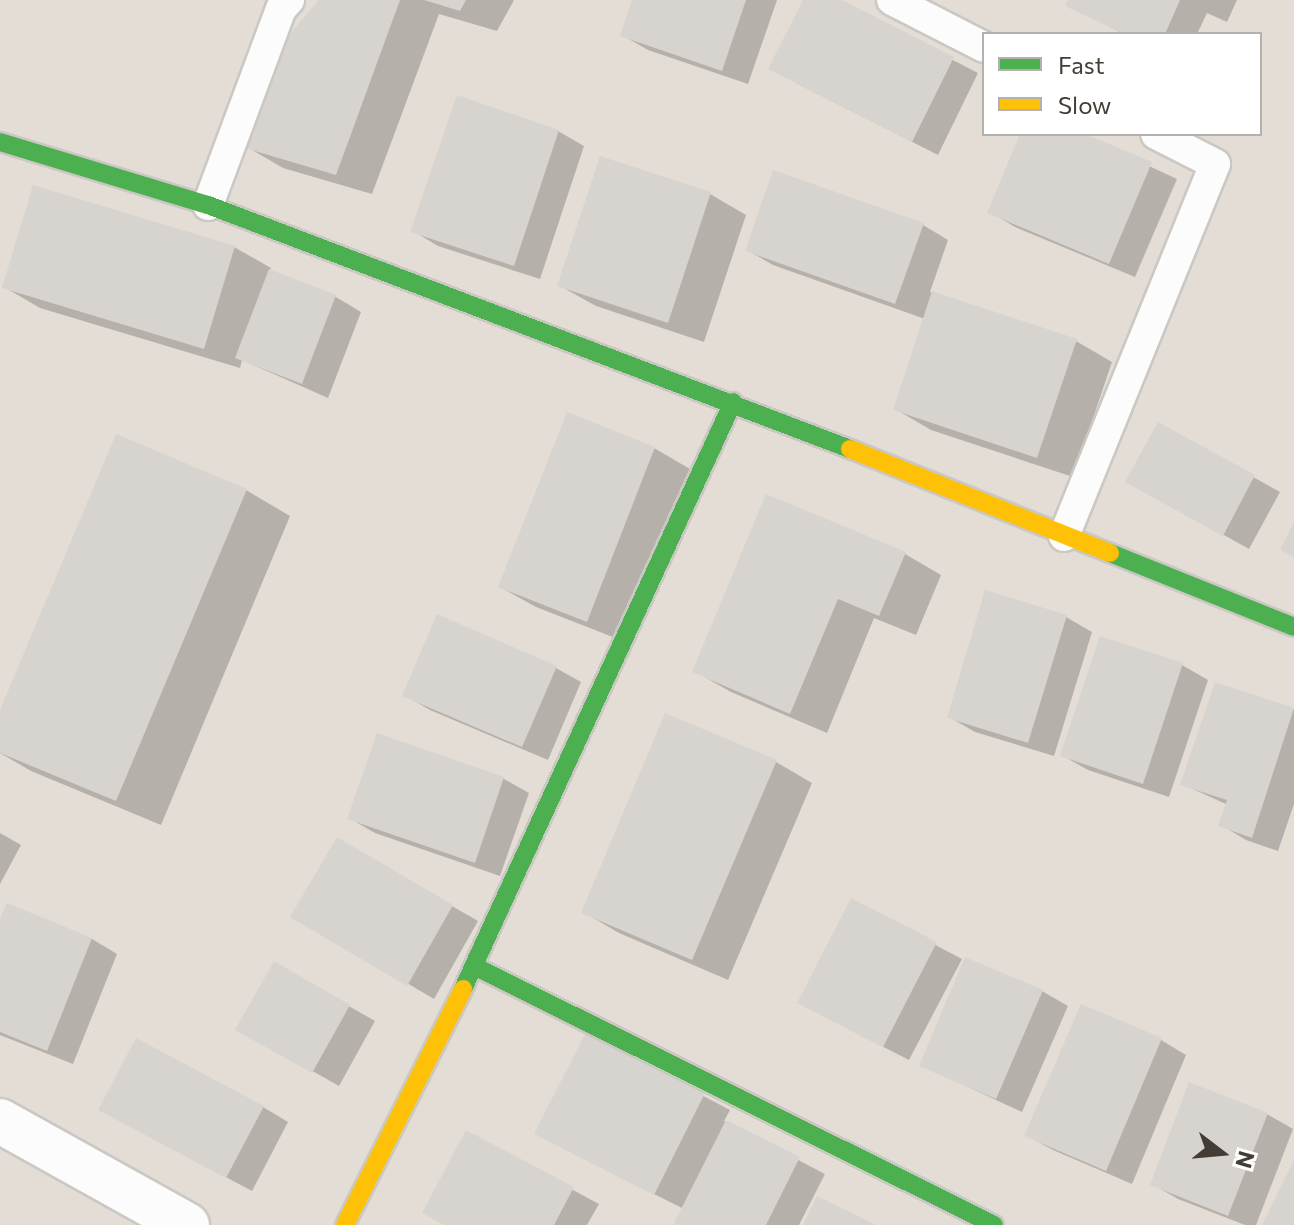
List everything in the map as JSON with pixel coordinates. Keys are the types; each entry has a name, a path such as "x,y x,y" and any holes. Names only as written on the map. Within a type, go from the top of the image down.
{"street":[{"path":"0,142 208,205 733,402 1294,627"},
{"path":"345,1225 474,966 733,402"},
{"path":"474,966 994,1225"},
{"path":"0,1121 187,1225"}],"lane":[{"path":"208,205 281,9 289,0"},
{"path":"892,0 982,46"},
{"path":"1064,536 1215,164 1160,136"}],"shaded area":[{"path":"0,0 1294,0 1294,1225 0,1225"}],"building":[{"path":"319,0 400,0 336,175 245,148 278,48"},
{"path":"424,0 466,0 460,11"},
{"path":"632,0 746,0 722,71 620,36"},
{"path":"803,0 842,0 954,57 912,142 768,69"},
{"path":"1068,0 1180,0 1166,32 1121,32 1065,6"},
{"path":"457,95 559,130 514,266 410,232"},
{"path":"1019,136 1090,136 1152,162 1109,264 987,213"},
{"path":"600,156 711,192 668,323 557,286"},
{"path":"773,170 924,223 895,304 745,251"},
{"path":"33,185 235,246 204,349 2,288"},
{"path":"269,269 336,295 302,384 235,358"},
{"path":"932,291 1077,339 1037,458 893,410"},
{"path":"567,412 655,447 587,622 498,587"},
{"path":"1158,422 1255,475 1223,536 1125,482"},
{"path":"116,434 247,489 116,801 0,753 0,710"},
{"path":"766,494 906,552 879,616 838,599 790,714 692,672"},
{"path":"1294,522 1294,557 1280,550"},
{"path":"985,590 1067,615 1028,743 947,718"},
{"path":"437,614 557,666 522,747 402,696"},
{"path":"1100,636 1183,663 1143,784 1060,756"},
{"path":"1215,682 1294,708 1252,838 1218,826 1227,800 1180,785"},
{"path":"665,713 777,760 692,960 581,913"},
{"path":"377,733 504,777 475,863 347,819"},
{"path":"337,837 453,905 407,986 290,917"},
{"path":"851,898 937,942 883,1047 797,1003"},
{"path":"7,903 92,938 47,1051 0,1032 0,919"},
{"path":"965,957 1043,990 996,1099 919,1066"},
{"path":"274,961 350,1005 312,1073 235,1030"},
{"path":"1081,1004 1162,1038 1106,1171 1024,1136"},
{"path":"586,1032 705,1093 654,1195 534,1134"},
{"path":"136,1038 264,1106 226,1178 98,1110"},
{"path":"1189,1082 1268,1113 1228,1216 1150,1185"},
{"path":"726,1120 800,1157 766,1225 673,1225"},
{"path":"466,1130 574,1187 554,1225 444,1225 422,1213"},
{"path":"1294,1160 1294,1225 1262,1225"},
{"path":"817,1196 876,1225 803,1225"}],"traffic: fast":[{"path":"0,142 208,205 850,449"},
{"path":"463,989 733,402"},
{"path":"1110,553 1294,627"},
{"path":"474,966 994,1225"}],"traffic: slow":[{"path":"850,449 1110,553"},
{"path":"345,1225 463,989"}]}
